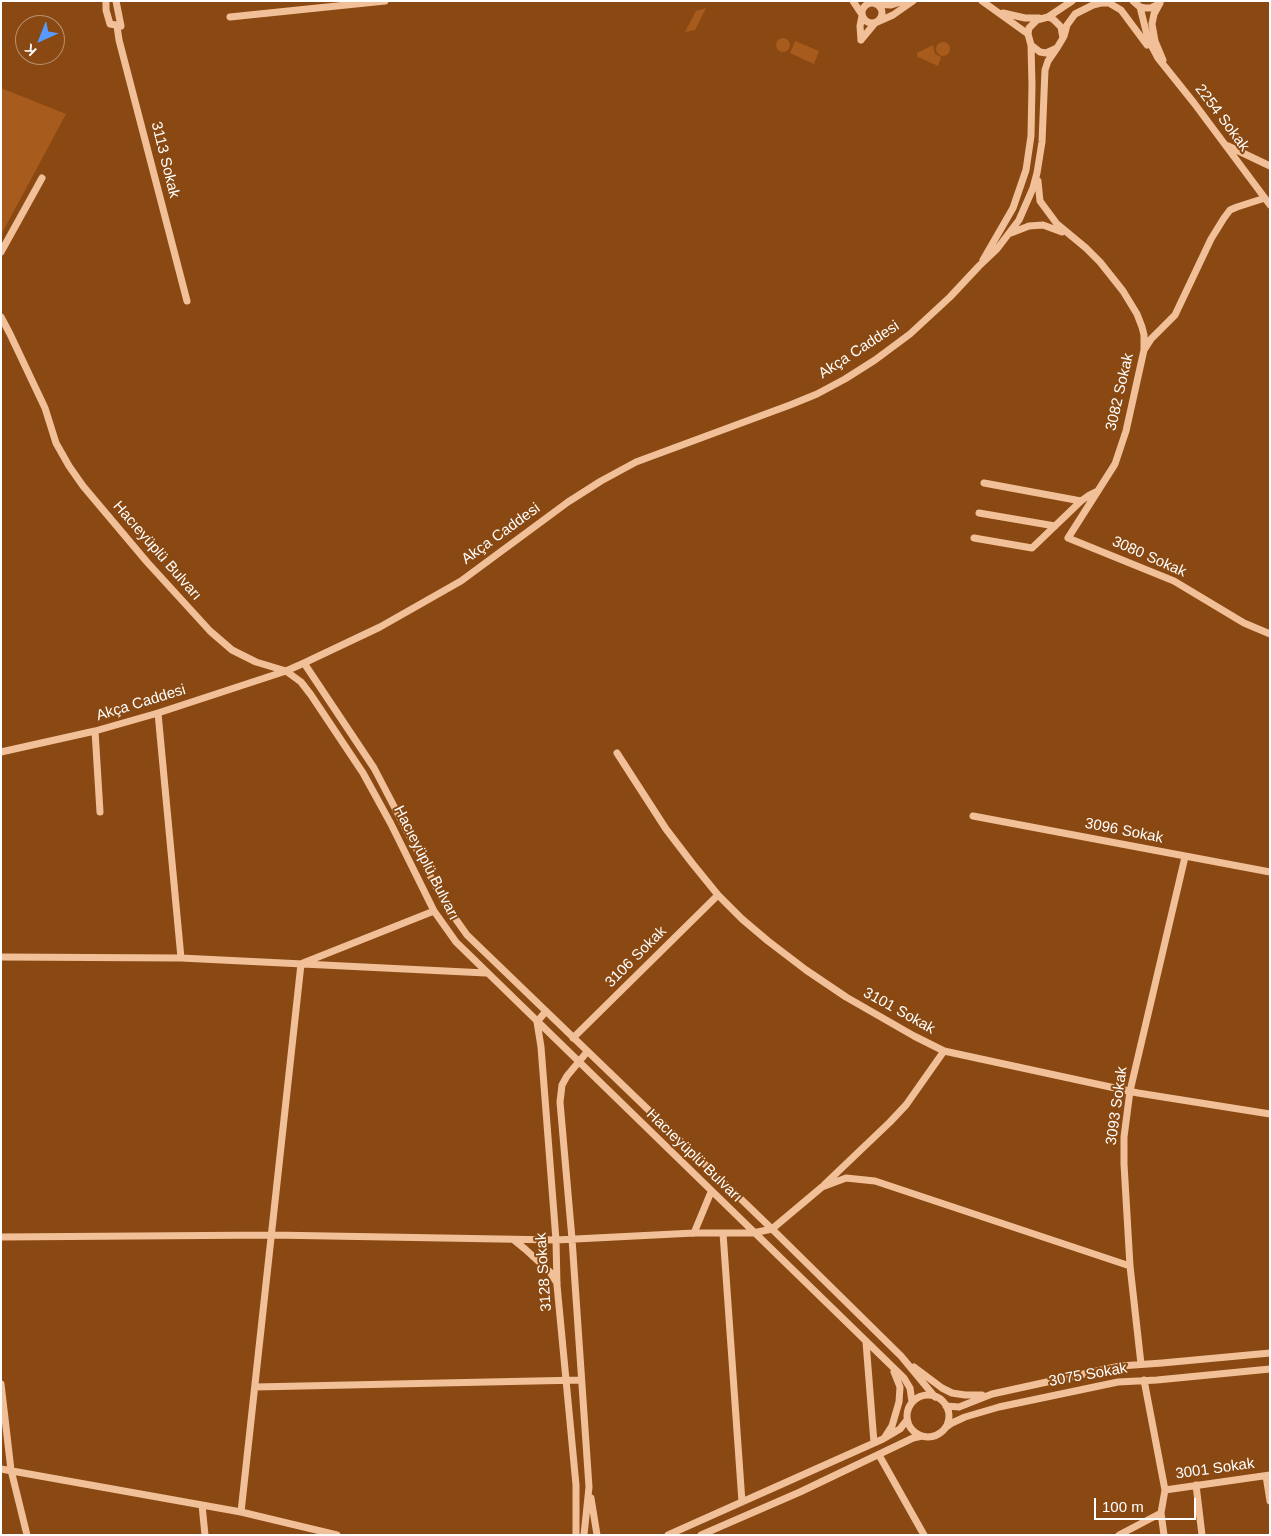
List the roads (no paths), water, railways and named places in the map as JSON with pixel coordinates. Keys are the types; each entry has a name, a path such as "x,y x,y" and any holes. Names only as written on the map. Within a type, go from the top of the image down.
{"street":[{"path":"106,1 106,10 116,25"},
{"path":"116,1 116,25"},
{"path":"230,17 385,1"},
{"path":"853,1 866,21 872,23 893,15 913,1"},
{"path":"873,3 881,9 882,15 861,40 860,26 866,4 873,3 892,5 904,1"},
{"path":"982,1 1028,34 1032,24 1072,1"},
{"name":"Akça Caddesi","path":"1,752 95,731 158,713 286,671 304,663 380,626 460,581 568,502 636,462 817,394 875,360 910,334 950,297 997,249 1019,220 1027,203 1037,172 1042,142 1045,70 1048,61 1063,38 1067,25 1075,14 1085,8 1111,1"},
{"path":"1133,1 1140,7 1150,8 1160,2"},
{"name":"2254 Sokak","path":"1160,2 1152,18 1154,34 1158,48 1169,71"},
{"name":"2254 Sokak","path":"1102,3 1112,5 1123,13 1270,205"},
{"name":"2254 Sokak","path":"1140,7 1148,39 1158,58"},
{"path":"998,12 1024,18 1045,17 1053,19 1061,27 1063,38"},
{"name":"3113 Sokak","path":"116,25 187,301"},
{"name":"Akça Caddesi","path":"979,266 1012,208 1026,170 1031,136 1032,85 1031,45 1028,34"},
{"path":"1031,45 1040,52 1046,53 1057,48"},
{"path":"1225,144 1270,166"},
{"path":"1037,172 1040,201 1057,224 1086,248 1124,291 1142,327 1144,350"},
{"path":"1,252 42,178"},
{"name":"3082 Sokak","path":"1068,538 1115,464 1126,431 1144,350 1151,339 1175,315 1210,239 1230,210 1264,198"},
{"path":"1009,234 1029,226 1042,225 1072,236"},
{"name":"Hacıeyüplü Bulvarı","path":"1,317 41,401 56,443 83,486 147,562 210,631 232,650 248,658 286,671 301,682 364,772 434,911 456,942 906,1381 910,1388 912,1402"},
{"path":"984,483 1082,501"},
{"path":"974,538 1032,548 1082,501 1098,491"},
{"path":"979,513 1055,526"},
{"name":"3080 Sokak","path":"1068,538 1174,581 1244,623 1270,634"},
{"name":"Hacıeyüplü Bulvarı","path":"304,663 374,768 445,904 466,935 772,1229 901,1356 935,1397"},
{"path":"158,713 181,958"},
{"path":"95,731 100,812"},
{"name":"3101 Sokak","path":"617,754 666,829 718,895 768,941 806,970 880,1017 914,1036 944,1051 1130,1091 1270,1114"},
{"path":"364,772 374,768"},
{"name":"3096 Sokak","path":"973,816 1270,872"},
{"name":"3093 Sokak","path":"1141,1364 1130,1266 1124,1146 1130,1091 1185,857"},
{"name":"3106 Sokak","path":"574,1038 718,895"},
{"path":"300,964 434,911"},
{"path":"1,957 181,958 486,973"},
{"path":"241,1512 300,964"},
{"path":"536,1022 546,1012"},
{"name":"3128 Sokak","path":"536,1022 541,1047 558,1285 576,1485 576,1535"},
{"path":"1,1236 272,1235 556,1240 694,1233 753,1233 772,1229 822,1187 890,1122 906,1104 944,1051"},
{"name":"3128 Sokak","path":"587,1052 567,1076 560,1093 589,1487 597,1535"},
{"path":"822,1187 846,1178 874,1182 1130,1266"},
{"path":"694,1233 711,1192"},
{"path":"723,1233 742,1502"},
{"path":"514,1240 550,1272 558,1285"},
{"path":"866,1342 874,1443"},
{"name":"3075 Sokak","path":"946,1406 959,1407 992,1394 1120,1366 1270,1353"},
{"path":"901,1356 942,1388 952,1393 965,1396 992,1394"},
{"path":"883,1439 892,1426 900,1392 897,1376 888,1364"},
{"name":"3075 Sokak","path":"945,1428 965,1417 999,1407 1118,1382 1270,1369"},
{"path":"255,1387 566,1382 581,1380"},
{"path":"1144,1380 1164,1490 1160,1512 1164,1535"},
{"path":"1,1384 11,1470 27,1535"},
{"path":"701,1535 800,1492 913,1438 935,1436 945,1428 948,1416 946,1406 935,1397 922,1396 912,1402 907,1414 907,1420 912,1430 922,1436"},
{"path":"668,1535 883,1439 900,1429 907,1420"},
{"path":"879,1455 924,1535"},
{"path":"1,1469 241,1512 337,1535"},
{"path":"1268,1476 1270,1501"},
{"name":"3001 Sokak","path":"1164,1490 1268,1476"},
{"path":"1196,1485 1202,1535"},
{"name":"3128 Sokak","path":"584,1535 589,1487"},
{"path":"202,1505 205,1535"},
{"path":"1119,1535 1160,1512"}]}
